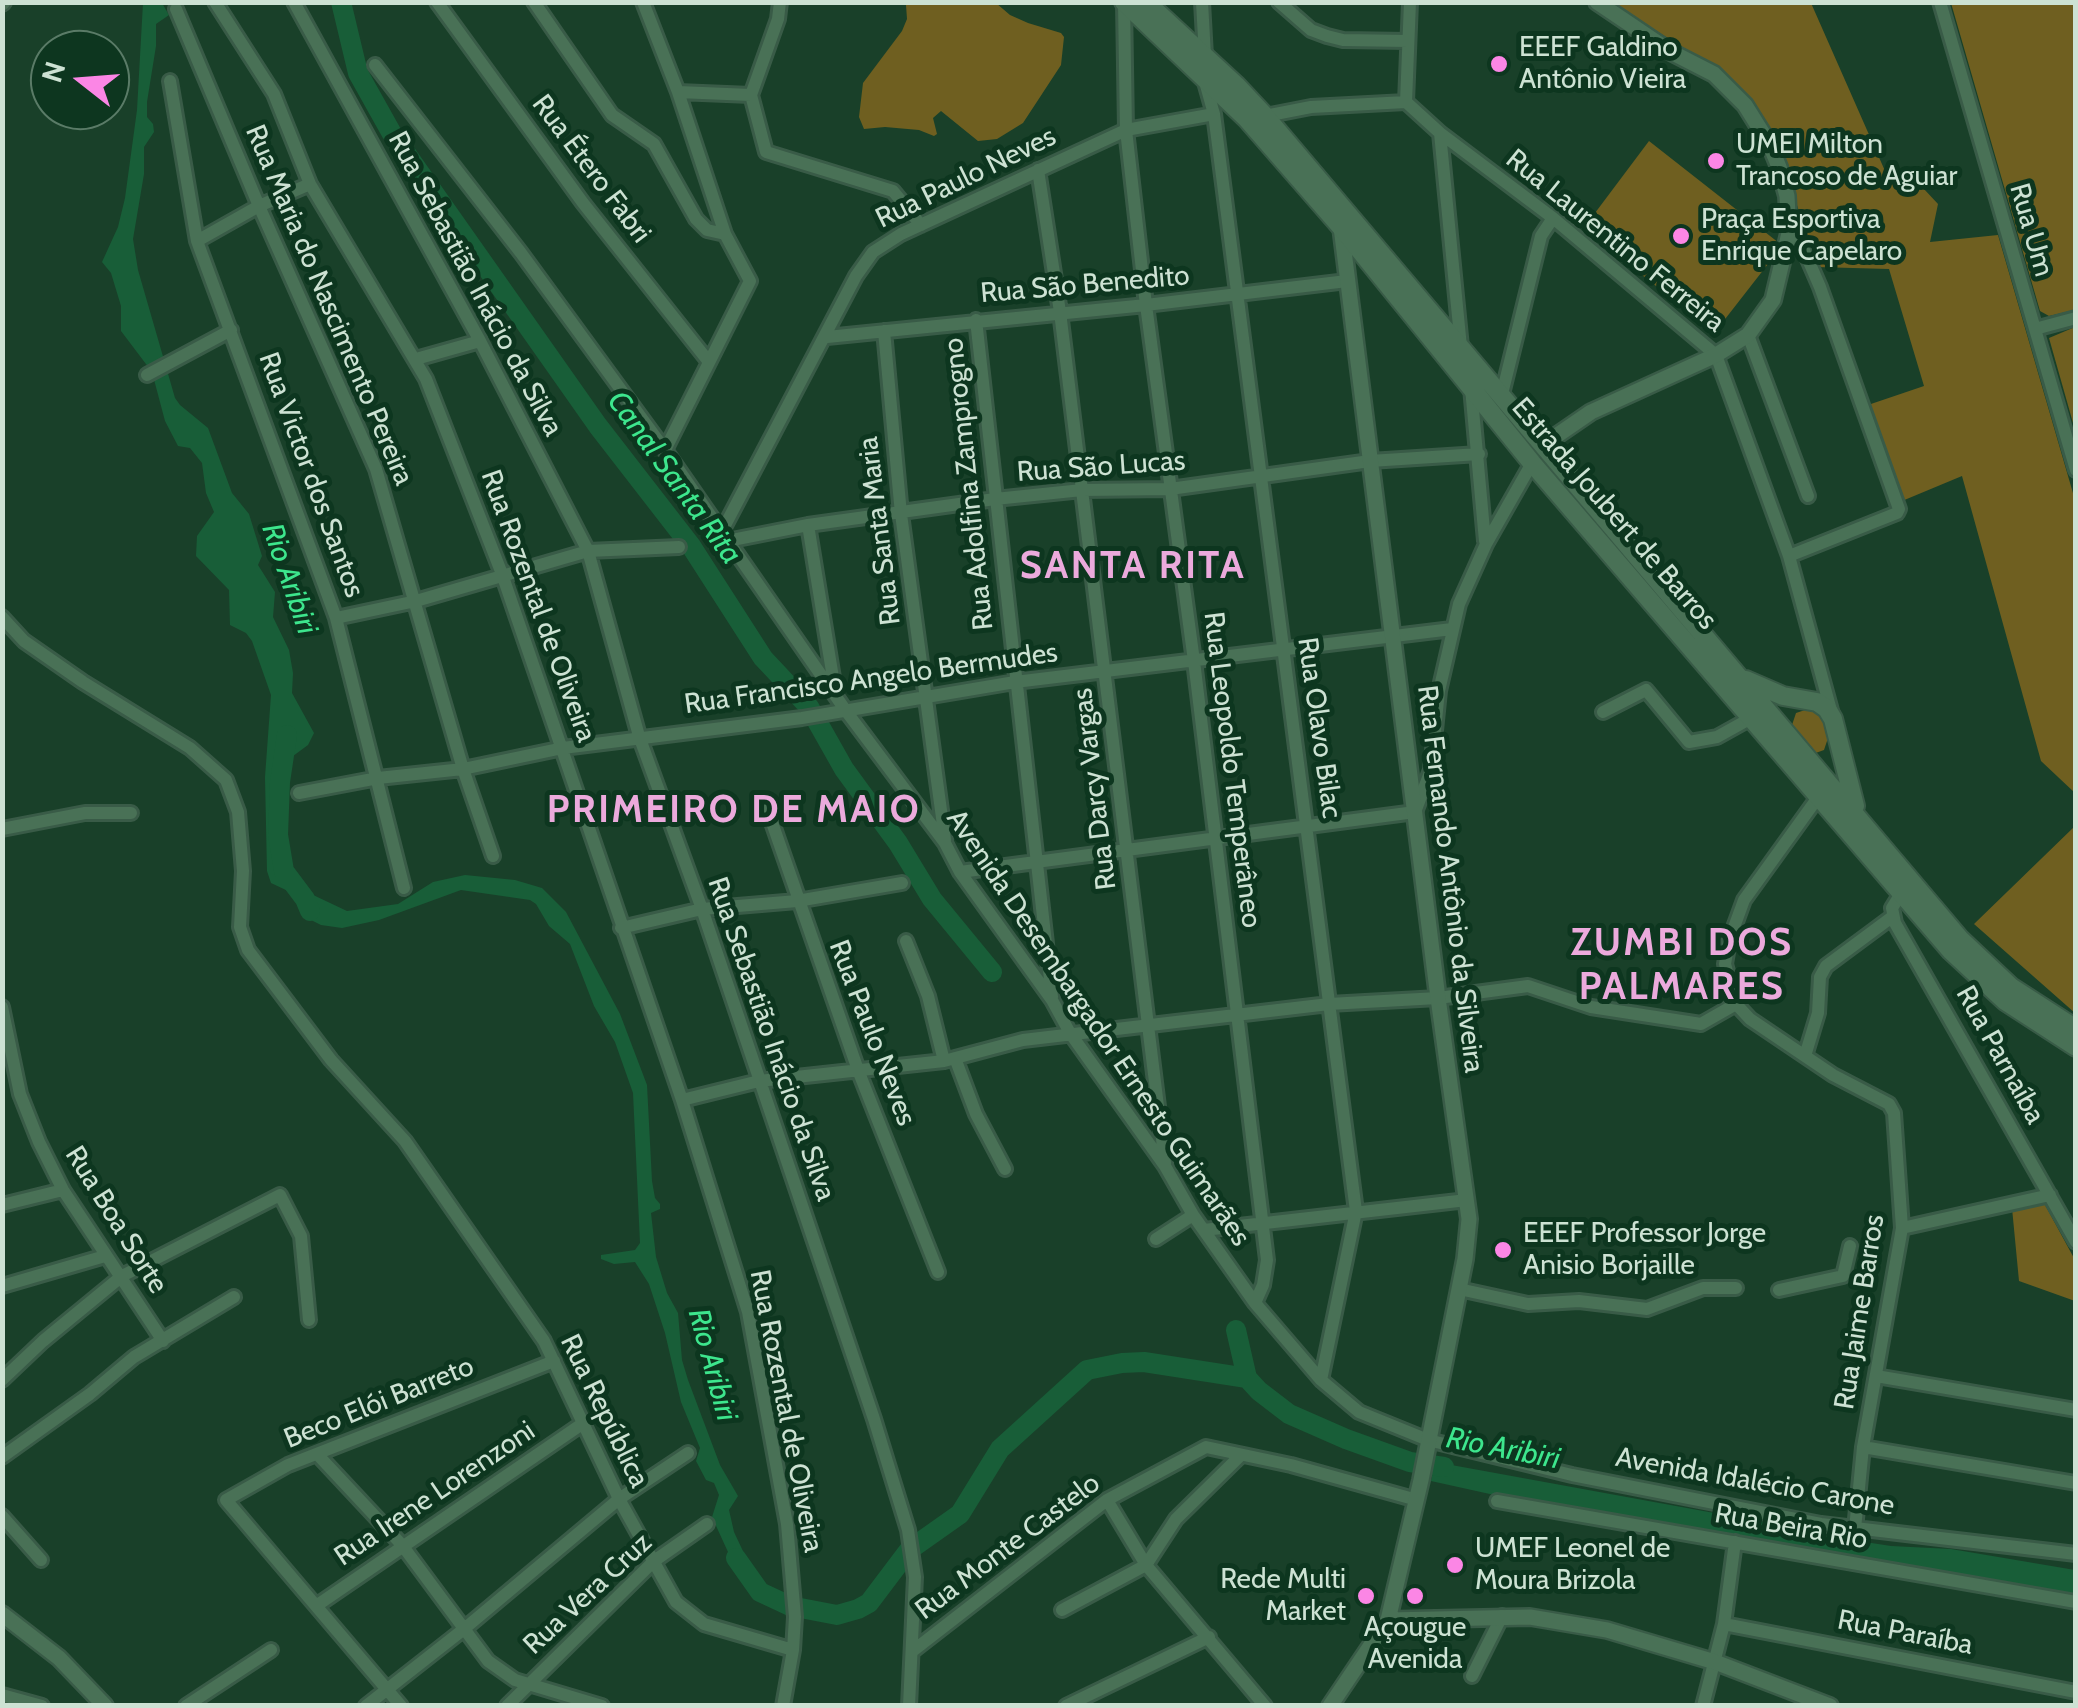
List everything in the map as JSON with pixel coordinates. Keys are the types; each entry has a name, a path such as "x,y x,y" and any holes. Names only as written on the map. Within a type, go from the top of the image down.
{"main road":[{"name":"Estrada Joubert de Barros","path":"1146,2 1265,116 1532,464 1902,892 1986,985 2024,1016 2076,1048"},
{"name":"Estrada Joubert de Barros","path":"1124,3 1247,119 1341,227 1374,255 1462,350 1979,960 2022,995 2076,1028"},
{"path":"1737,675 1772,692 1822,705 1833,719 1849,790 1866,828"},
{"path":"1784,752 1788,715 1802,701"}],"street":[{"name":"Rua Rozental de Oliveira","path":"214,2 274,94 310,184 416,360 502,574 682,1100 748,1312 788,1524 794,1650 782,1706"},
{"name":"Rua Sebastião Inácio da Silva","path":"294,2 480,341 588,552 639,736 702,909 908,1530 914,1559 914,1650 909,1706"},
{"name":"Rua Étero Fabri","path":"437,2 583,203 709,362"},
{"path":"534,2 612,115 654,144 696,219 707,230 725,234"},
{"path":"642,2 678,92 725,234 750,281 664,450"},
{"path":"780,2 778,19 751,95 766,152 894,190 921,225"},
{"path":"1202,2 1205,56"},
{"path":"1279,2 1311,30 1326,36 1408,41"},
{"path":"1265,116 1311,107 1406,102 1410,2"},
{"path":"1596,2 1672,52 1714,74 1746,106 1770,145 1779,167 1789,216 1820,288 1900,509 1789,556"},
{"name":"Rua Um","path":"1940,2 2076,470"},
{"name":"Rua Leopoldo Temperâneo","path":"1124,3 1126,130 1262,1223 1266,1272 1255,1302"},
{"name":"Rua Maria do Nascimento Pereira","path":"176,8 376,469 463,769 493,856"},
{"name":"Avenida Desembargador Ernesto Guimarães","path":"375,65 521,253 846,711 945,842 960,872 1052,1000 1070,1033 1255,1302 1321,1380 1359,1412 1427,1448"},
{"name":"Rua Victor dos Santos","path":"170,81 197,242 336,618 404,888"},
{"name":"Rua Olavo Bilac","path":"1205,82 1214,114 1356,1211 1321,1380"},
{"path":"678,92 751,95"},
{"name":"Rua Laurentino Ferreira","path":"1406,102 1440,133 1553,218 1716,355 1789,556 1833,719"},
{"name":"Rua Paulo Neves","path":"724,537 856,276 873,252 921,225 1126,130 1214,114"},
{"path":"1440,133 1462,350"},
{"name":"Rua Darcy Vargas","path":"1038,170 1060,312 1165,1166"},
{"path":"197,242 259,206 310,184"},
{"path":"1543,446 1591,412 1716,355 1748,335 1773,300 1780,281 1789,216"},
{"path":"1502,398 1541,236 1553,218"},
{"name":"Rua Fernando Antônio da Silveira","path":"1341,227 1467,1200 1468,1238 1388,1620"},
{"path":"1347,281 1374,255"},
{"name":"Rua São Benedito","path":"827,337 1146,306 1347,281"},
{"path":"2035,329 2076,318"},
{"name":"Rua Adolfina Zamprogno","path":"976,320 1052,1000"},
{"path":"148,375 231,330"},
{"name":"Rua Santa Maria","path":"884,332 900,514 945,842"},
{"path":"1748,335 1808,496"},
{"path":"416,360 480,341"},
{"path":"1471,388 1486,544"},
{"name":"Rua São Lucas","path":"724,537 996,499 1082,490 1170,489 1370,461 1479,454"},
{"path":"960,872 1416,812 1431,770 1440,692 1464,590 1532,464"},
{"path":"808,525 836,696"},
{"path":"336,618 416,602 588,552 680,547"},
{"name":"Rua República","path":"2,616 24,641 190,748 226,780 238,812 243,871 240,927 248,950 331,1060 405,1141 544,1341 618,1500 676,1602 693,1618 794,1650"},
{"name":"Rua Francisco Angelo Bermudes","path":"298,793 378,778 463,769 639,736 802,718 1015,682 1452,629"},
{"path":"1802,701 1814,679 1817,658"},
{"path":"1603,712 1646,690 1689,742 1728,733 1754,717"},
{"path":"682,1100 759,1081 949,1059 1022,1040 1070,1033 1528,986 1590,1007 1694,1024 1713,1020 1736,1004 1725,964 1738,914 1759,876 1818,796"},
{"name":"Rua Paulo Neves","path":"767,808 858,1070 938,1272"},
{"path":"3,830 85,813 131,813"},
{"path":"621,928 702,909 797,901 902,883"},
{"path":"1804,1056 1818,1013 1823,971 1837,956 1892,916 1902,892"},
{"name":"Rua Parnaíba","path":"1892,916 2076,1242"},
{"path":"906,940 949,1059 1004,1169"},
{"name":"Rua Jaime Barros","path":"1736,1004 1758,1026 1894,1110 1902,1228 1863,1447 1855,1530"},
{"name":"Rua Boa Sorte","path":"2,1008 20,1094 39,1142 63,1190 162,1340"},
{"path":"2,1205 63,1190"},
{"path":"2,1380 122,1276 280,1195 301,1236 309,1320"},
{"path":"1902,1228 2050,1196"},
{"path":"1204,1230 1467,1200"},
{"path":"1156,1239 1193,1215"},
{"path":"1780,1290 1843,1276 1850,1246"},
{"path":"2,1286 105,1256"},
{"path":"1458,1289 1528,1304 1579,1300 1647,1309 1703,1288 1736,1288"},
{"path":"2,1457 134,1357 234,1297"},
{"name":"Beco Elói Barreto","path":"316,1606 226,1500 288,1465 554,1361"},
{"path":"1876,1376 2076,1410"},
{"name":"Rua Irene Lorenzoni","path":"316,1606 582,1424"},
{"name":"Rua Monte Castelo","path":"914,1650 1107,1500 1206,1447 1291,1465 1416,1500"},
{"path":"1863,1447 2076,1483"},
{"name":"Avenida Idalécio Carone","path":"1427,1448 1855,1530 2076,1554"},
{"path":"366,1706 618,1500 688,1453"},
{"path":"317,1454 402,1545 474,1646 500,1671 515,1680 602,1706"},
{"path":"1062,1610 1146,1565 1176,1519 1241,1455"},
{"path":"1107,1500 1146,1565 1264,1705"},
{"name":"Rua Beira Rio","path":"1497,1502 2076,1602"},
{"path":"2,1516 42,1560"},
{"name":"Rua Vera Cruz","path":"507,1706 654,1561 707,1524"},
{"path":"1703,1706 1724,1624 1735,1542"},
{"path":"316,1606 402,1706"},
{"path":"2,1614 59,1658 105,1706"},
{"path":"1472,1676 1502,1616"},
{"path":"1330,1706 1388,1620 1502,1616 1607,1630 1714,1662 1830,1706"},
{"name":"Rua Paraíba","path":"1724,1624 2076,1692"},
{"path":"1066,1706 1209,1637"},
{"path":"186,1706 271,1650"},
{"path":"2,1696 42,1706"}],"shaded area":[{"name":"Rio Aribiri","path":"143,3 162,3 169,15 156,24 147,102 147,117 154,132 144,147 144,174 133,239 138,270 175,398 208,428 232,493 249,514 262,556 258,565 275,592 273,617 289,650 292,693 314,733 308,745 282,760 277,768 278,869 292,885 347,911 398,904 433,882 465,875 515,880 542,888 566,912 620,1014 647,1085 652,1181 660,1204 660,1209 651,1213 656,1257 678,1313 688,1380 720,1465 738,1496 729,1510 734,1532 750,1566 748,1583 741,1581 729,1561 712,1517 719,1495 696,1461 700,1448 681,1402 649,1284 635,1262 614,1264 601,1259 601,1255 635,1250 640,1243 633,1093 615,1042 594,1006 570,944 549,926 530,900 461,890 379,920 342,928 309,919 288,891 271,883 267,871 265,777 271,695 252,641 230,625 229,590 196,556 197,536 214,512 206,493 202,463 190,448 178,446 165,421 152,372 121,331 121,306 111,273 102,262 118,227 125,198 137,110"},
{"path":"996,3 1010,15 1061,33 1061,65 1023,123 997,139 978,141 941,111 933,118 937,134 934,136 919,130 864,129 859,117 863,83 902,31 907,19 906,5"},
{"path":"1611,3 1811,3 1889,180 1924,189 1938,204 1930,242 1998,235 2075,500 2075,793 2041,761 1962,476 1902,501 1865,406 1924,386 1889,269 1816,267 1785,166 1755,106 1708,63"},
{"path":"1951,3 2075,3 2075,310 2049,316 2040,311"},
{"name":"Praça Esportiva Enrique Capelaro","path":"1649,141 1779,243 1775,255 1715,332 1583,229"},
{"path":"2076,327 2075,430 2049,338"},
{"path":"1811,708 1824,717 1829,735 1824,750 1813,754 1792,725 1796,713"},
{"path":"2075,826 2075,1013 1974,924"},
{"path":"2043,1201 2075,1260 2075,1301 2019,1281 2012,1208"},
{"name":"Rio Aribiri","path":"1435,1462 1813,1534 1891,1546 1951,1549 2075,1570 2075,1597 1535,1504 1431,1481"}],"waterway":[{"name":"Canal Santa Rita","path":"341,2 358,73 391,132 598,426 691,546 763,658 809,707 844,769 898,843 932,899 992,972"},
{"name":"Rio Aribiri","path":"287,735 278,835 284,871 310,911"},
{"name":"Rio Aribiri","path":"1236,1330 1247,1378 1289,1414 1410,1462 1444,1467"},
{"name":"Rio Aribiri","path":"736,1558 760,1592 790,1606 837,1615 858,1609 869,1603 909,1550 960,1514 1000,1449 1087,1370 1144,1362 1247,1378"}],"place":[{"name":"EEEF Galdino Antônio Vieira","path":"1499,64"},
{"name":"UMEI Milton Trancoso de Aguiar","path":"1716,161"},
{"name":"Praça Esportiva Enrique Capelaro","path":"1681,236"},
{"name":"EEEF Professor Jorge Anisio Borjaille","path":"1503,1250"},
{"name":"UMEF Leonel de Moura Brizola","path":"1455,1565"},
{"name":"Rede Multi Market","path":"1366,1596"},
{"name":"Açougue Avenida","path":"1415,1596"}],"district":[{"name":"SANTA RITA","path":"1133,567"},
{"name":"PRIMEIRO DE MAIO","path":"734,811"},
{"name":"ZUMBI DOS PALMARES","path":"1682,966"}]}
